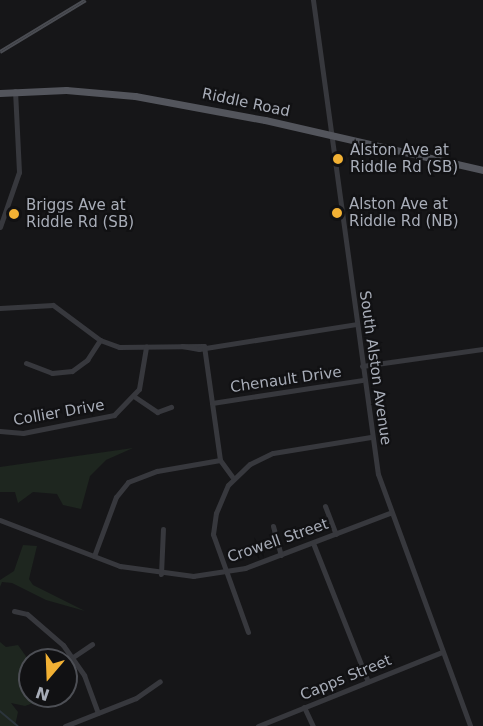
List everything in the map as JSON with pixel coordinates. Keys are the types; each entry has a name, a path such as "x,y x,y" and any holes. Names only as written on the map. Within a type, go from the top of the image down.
{"main road":[{"name":"Riddle Road","path":"0,93 135,96 330,135 483,170"}],"street":[{"name":"South Alston Avenue","path":"313,0 371,437 390,513 470,726"},
{"path":"0,227 19,172 15,92"},
{"path":"0,308 53,305 100,340 119,347 204,346 356,324"},
{"path":"26,363 52,373 72,371 87,360 100,340"},
{"path":"204,346 220,460 232,478"},
{"path":"146,347 145,372 135,397 157,412 171,407"},
{"path":"362,366 483,349"},
{"name":"Chenault Drive","path":"212,403 363,380"},
{"name":"Collier Drive","path":"0,431 23,433 98,421 121,411 135,397"},
{"path":"248,632 213,529 232,478 273,453 371,437"},
{"path":"94,556 116,497 128,482 220,460"},
{"path":"325,506 336,534"},
{"name":"Crowell Street","path":"0,520 94,556 161,574 226,572 281,555 390,513"},
{"path":"273,526 281,555"},
{"path":"161,574 164,529"},
{"path":"313,543 368,682"},
{"path":"14,611 38,622 64,648"},
{"path":"78,654 92,644"},
{"name":"Capps Street","path":"258,726 442,652"},
{"path":"78,668 98,713"},
{"path":"65,726 136,698 160,681"},
{"path":"304,707 313,726"}],"shaded area":[{"path":"133,448 106,460 90,476 81,509 63,505 57,494 33,492 18,503 15,492 0,492 0,467"},
{"path":"23,545 37,546 29,579 33,585 85,611 46,600 12,583 2,582 0,587 0,580 14,571"},
{"path":"0,642 6,647 18,645 20,648 18,648 18,704 11,703 18,712 15,726 0,726"}],"waterway":[{"path":"0,711 18,726"}],"railway":[{"path":"0,52 86,0"}],"place":[{"name":"Alston Ave at Riddle Rd (SB)","path":"338,159"},
{"name":"Alston Ave at Riddle Rd (NB)","path":"337,213"},
{"name":"Briggs Ave at Riddle Rd (SB)","path":"14,214"}]}
